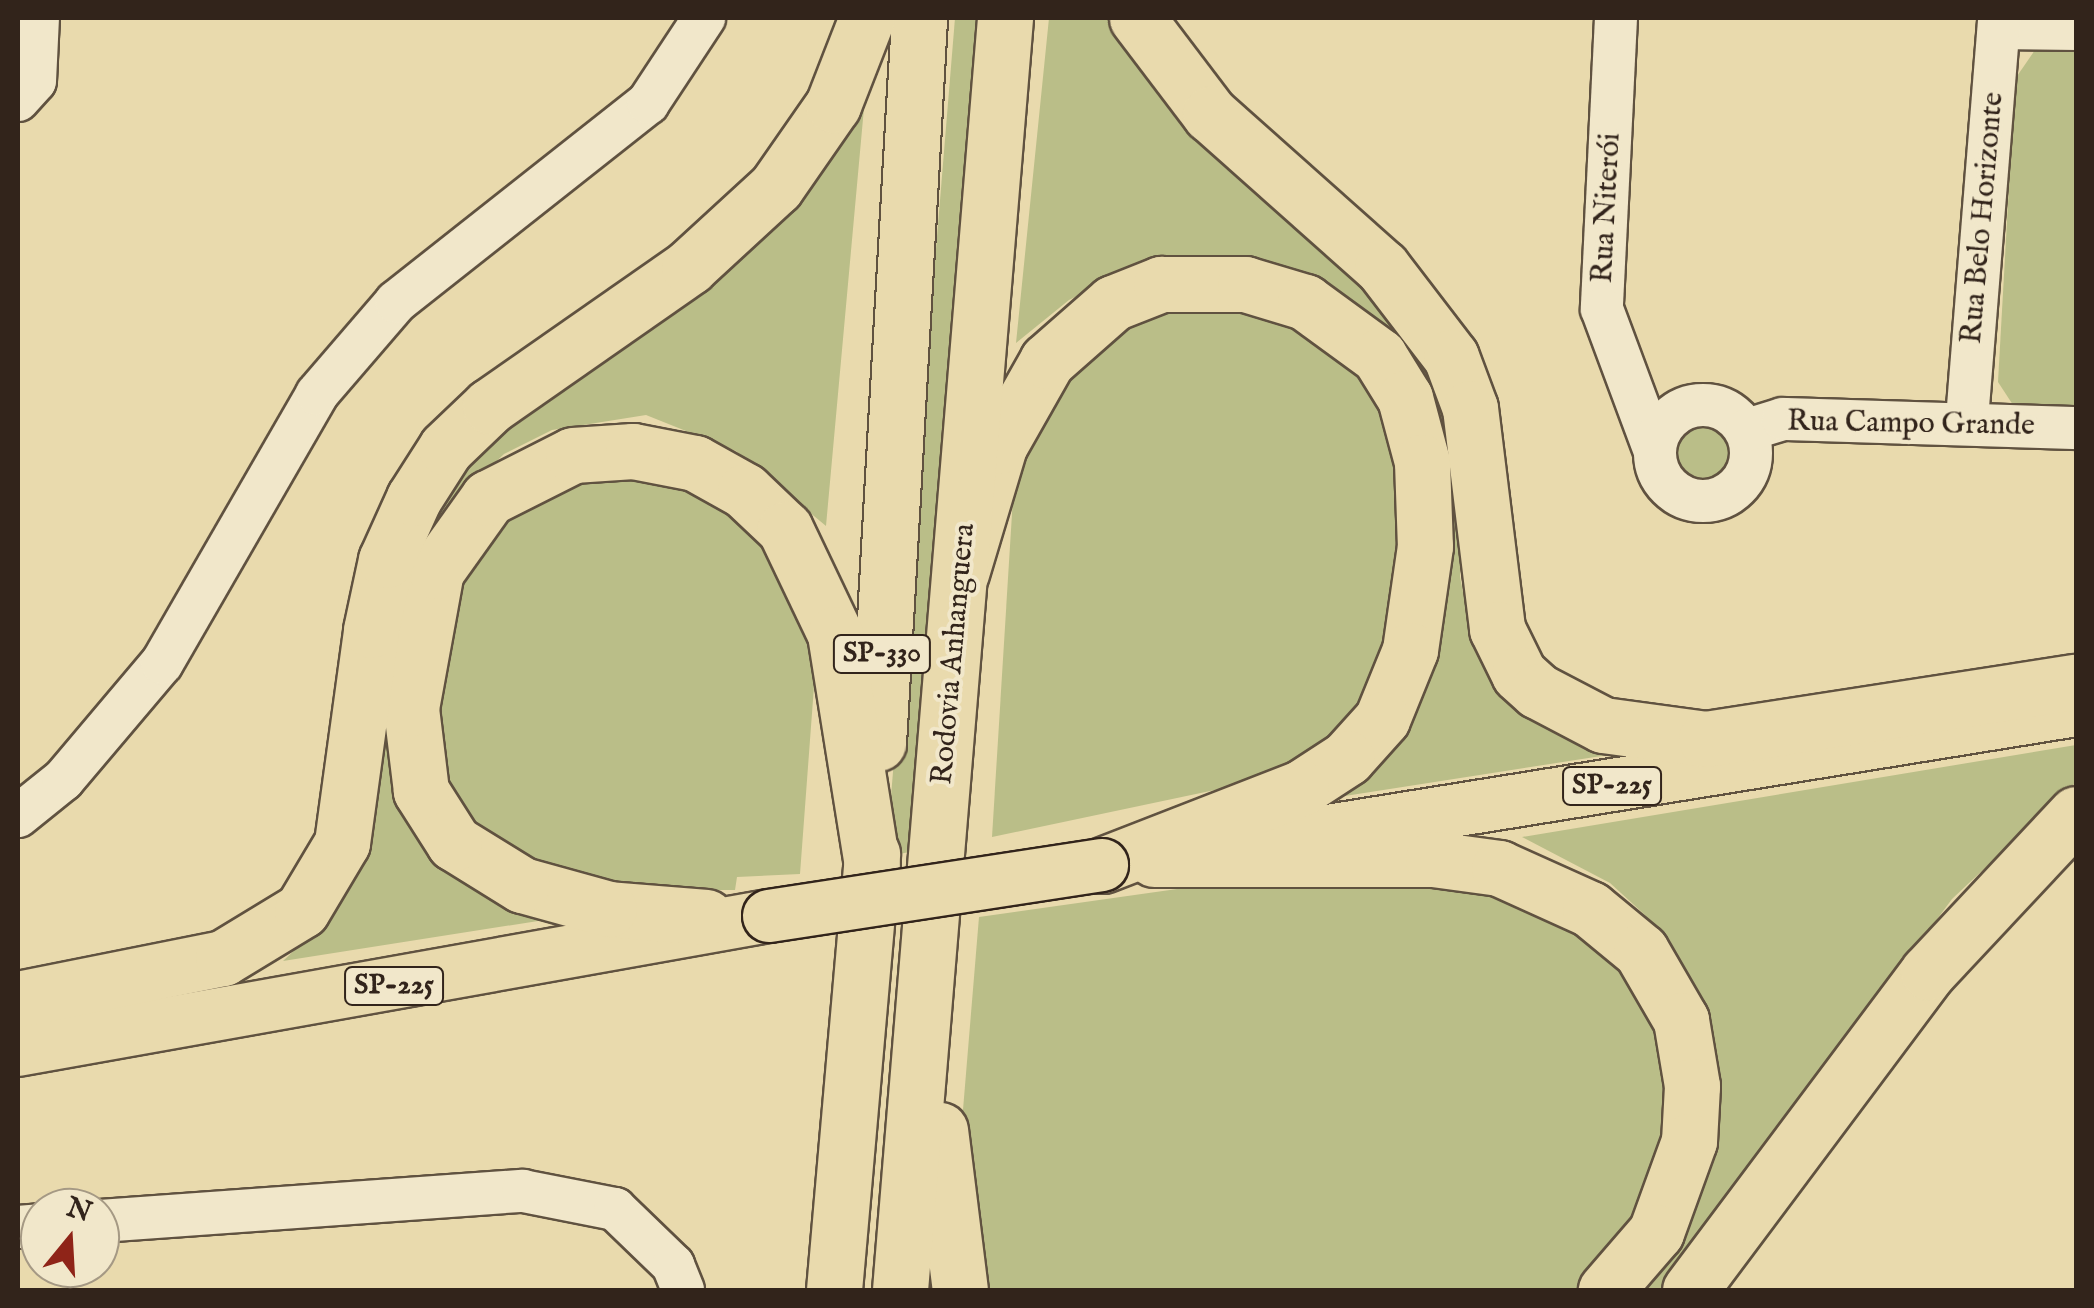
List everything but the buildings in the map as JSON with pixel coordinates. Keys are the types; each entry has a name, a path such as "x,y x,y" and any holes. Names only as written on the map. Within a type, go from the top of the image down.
{"highway":[{"path":"18,999 223,958 302,910 342,842 371,630 386,560 414,498 446,448 490,406 689,267 776,187 833,105 867,18"},
{"name":"SP-330","path":"834,1290 872,864 919,18"},
{"name":"Rodovia Anhanguera","path":"900,1290 1005,18"},
{"path":"1137,18 1210,114 1382,267 1450,358 1470,408 1497,629 1518,674 1538,691 1603,726 1706,739 2076,682"},
{"path":"961,573 1000,446 1046,361 1114,304 1161,284 1245,284 1305,302 1378,356 1405,398 1422,462 1425,546 1410,650 1382,719 1347,758 1301,788 1124,862"},
{"path":"706,917 608,909 506,878 454,843 421,791 410,708 436,571 467,518 540,466 606,451 664,454 723,476 784,529 835,634 872,864"},
{"path":"1690,1290 1928,972 2076,814"},
{"path":"1124,862 1433,858 1499,868 1590,909 1640,951 1681,1020 1692,1086 1690,1142 1656,1232 1606,1290"},
{"path":"928,970 948,1234 960,1290"}],"main road":[{"name":"SP-225","path":"18,1050 770,916 2076,710"},
{"name":"SP-225","path":"18,1018 706,917 770,916"}],"street":[{"path":"18,100 35,81 38,18"},
{"path":"18,816 63,780 162,664 317,394 396,302 648,104 704,18"},
{"name":"Rua Niterói","path":"1616,18 1602,310 1654,450"},
{"path":"1999,22 2076,29"},
{"name":"Rua Belo Horizonte","path":"1967,419 1999,22"},
{"path":"1720,407 1747,430 1750,466 1743,482 1713,501 1678,495 1665,483 1654,450 1670,417 1685,408 1720,407"},
{"name":"Rua Campo Grande","path":"1747,430 1783,420 1967,419 2076,428"},
{"path":"120,1220 523,1192 615,1209 672,1265 683,1290"}],"green space":[{"path":"955,18 976,18 909,852 886,857"},
{"path":"1049,18 1119,18 1441,363 1464,488 1460,577 1474,647 1489,677 1532,721 1627,752 1300,803 1411,711 1399,346 1127,271 1069,300 1016,343"},
{"path":"2076,44 2076,418 2015,408 1998,382 2015,79 2035,50"},
{"path":"864,108 826,526 736,451 646,415 552,430 504,454 438,517 419,572 400,782 576,915 283,961 336,911 354,876 378,675 450,466 843,137"},
{"path":"1269,307 1345,355 1390,415 1408,569 1354,733 1248,783 992,837 1015,465 1046,389 1147,310"},
{"path":"1701,426 1721,434 1729,454 1721,474 1701,482 1681,474 1673,454 1681,434"},
{"path":"593,468 711,485 795,573 815,673 800,874 737,877 735,890 657,890 544,868 469,823 434,765 431,731 452,589 490,527"},
{"path":"2076,745 2076,782 1952,899 1669,1282 1661,1290 1628,1290 1710,1036 1696,986 1645,915 1610,883 1522,837"},
{"path":"1446,878 1541,895 1650,988 1671,1127 1645,1209 1580,1290 974,1290 960,1146 979,917 1177,889"}]}
